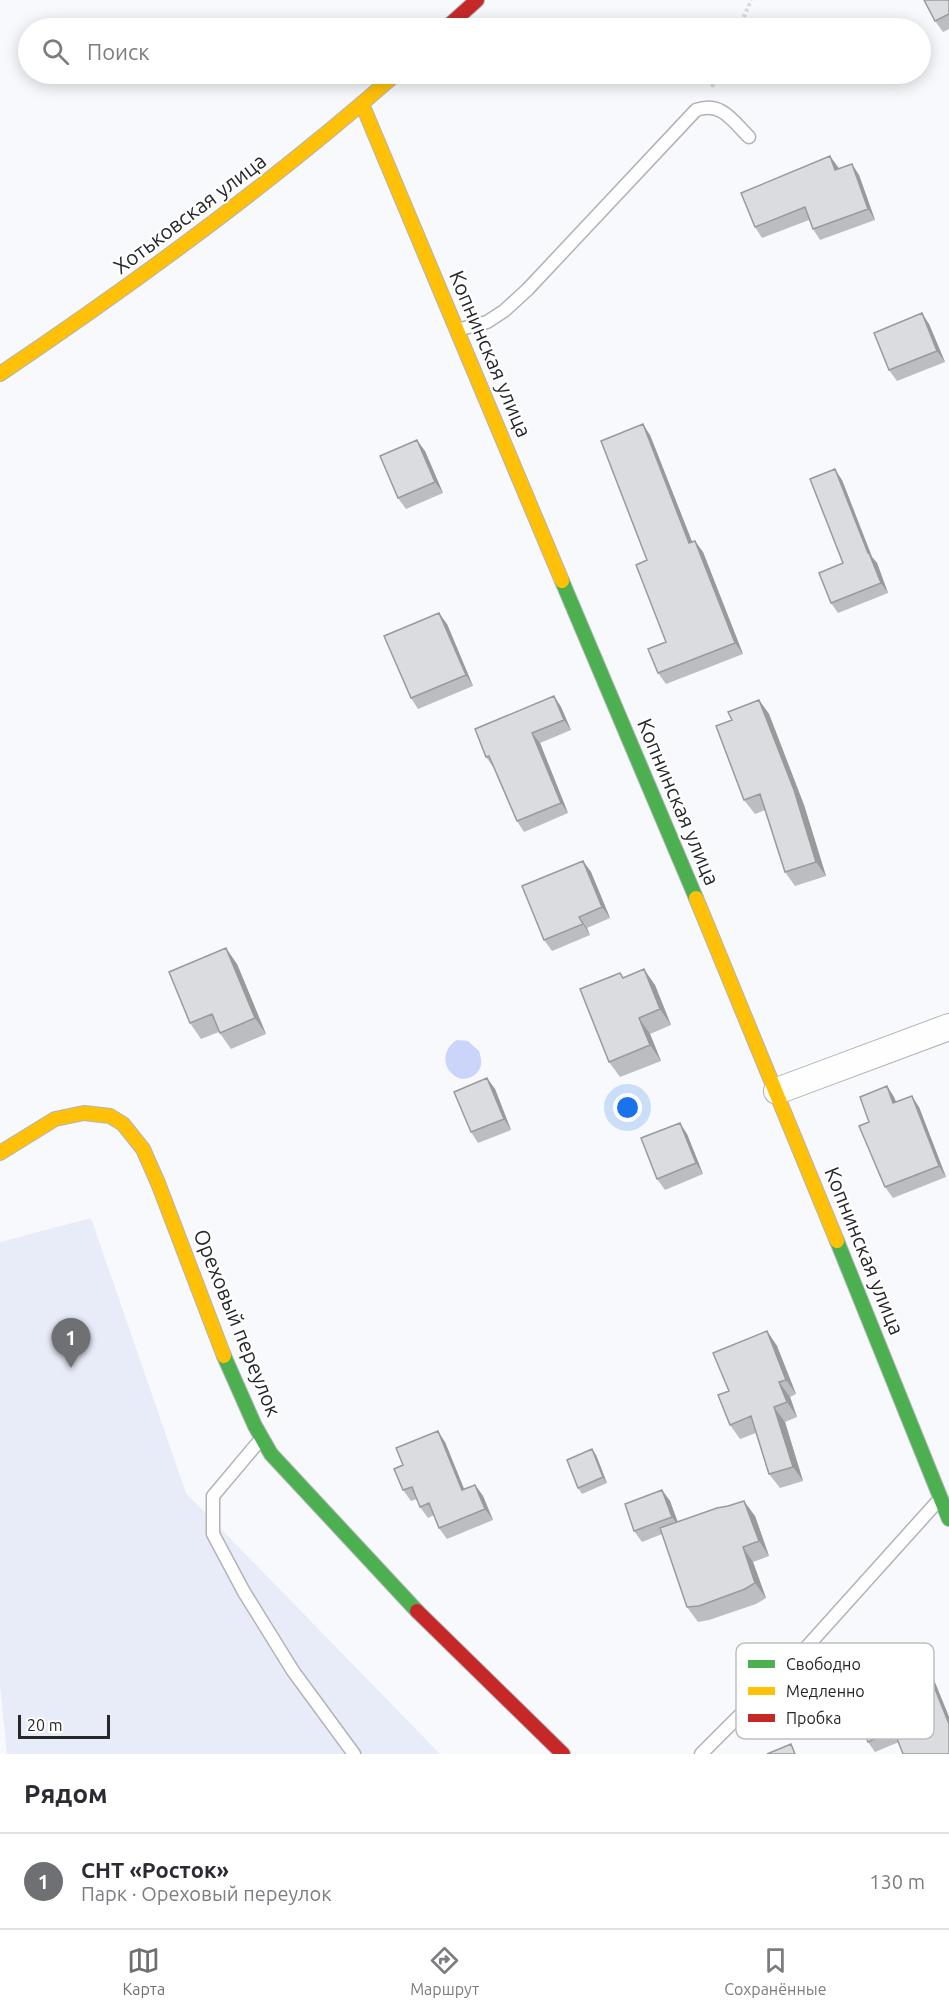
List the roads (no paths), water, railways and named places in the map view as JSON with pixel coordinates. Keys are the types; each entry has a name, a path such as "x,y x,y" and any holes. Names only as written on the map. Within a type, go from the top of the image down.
{"street":[{"path":"457,18 477,0"},
{"name":"Хотьковская улица","path":"0,374 112,299 245,201 385,84"},
{"name":"Копнинская улица","path":"362,104 777,1091 949,1519"},
{"path":"777,1091 949,1027"},
{"name":"Ореховый переулок","path":"0,1153 55,1119 84,1113 110,1116 123,1124 143,1149 234,1382 271,1454 422,1616 563,1754"}],"lane":[{"path":"457,330 487,322 504,311 528,289 696,110 707,106 722,110 749,137"},
{"path":"262,1438 213,1496 213,1534 244,1592 293,1671 354,1754"},
{"path":"810,1643 940,1498"},
{"path":"701,1754 736,1719"}],"water":[{"path":"457,1040 468,1041 479,1051 480,1069 471,1077 459,1078 447,1067 445,1057 452,1043"}],"place":[{"name":"СНТ «Росток»","path":"71,1368"}]}
